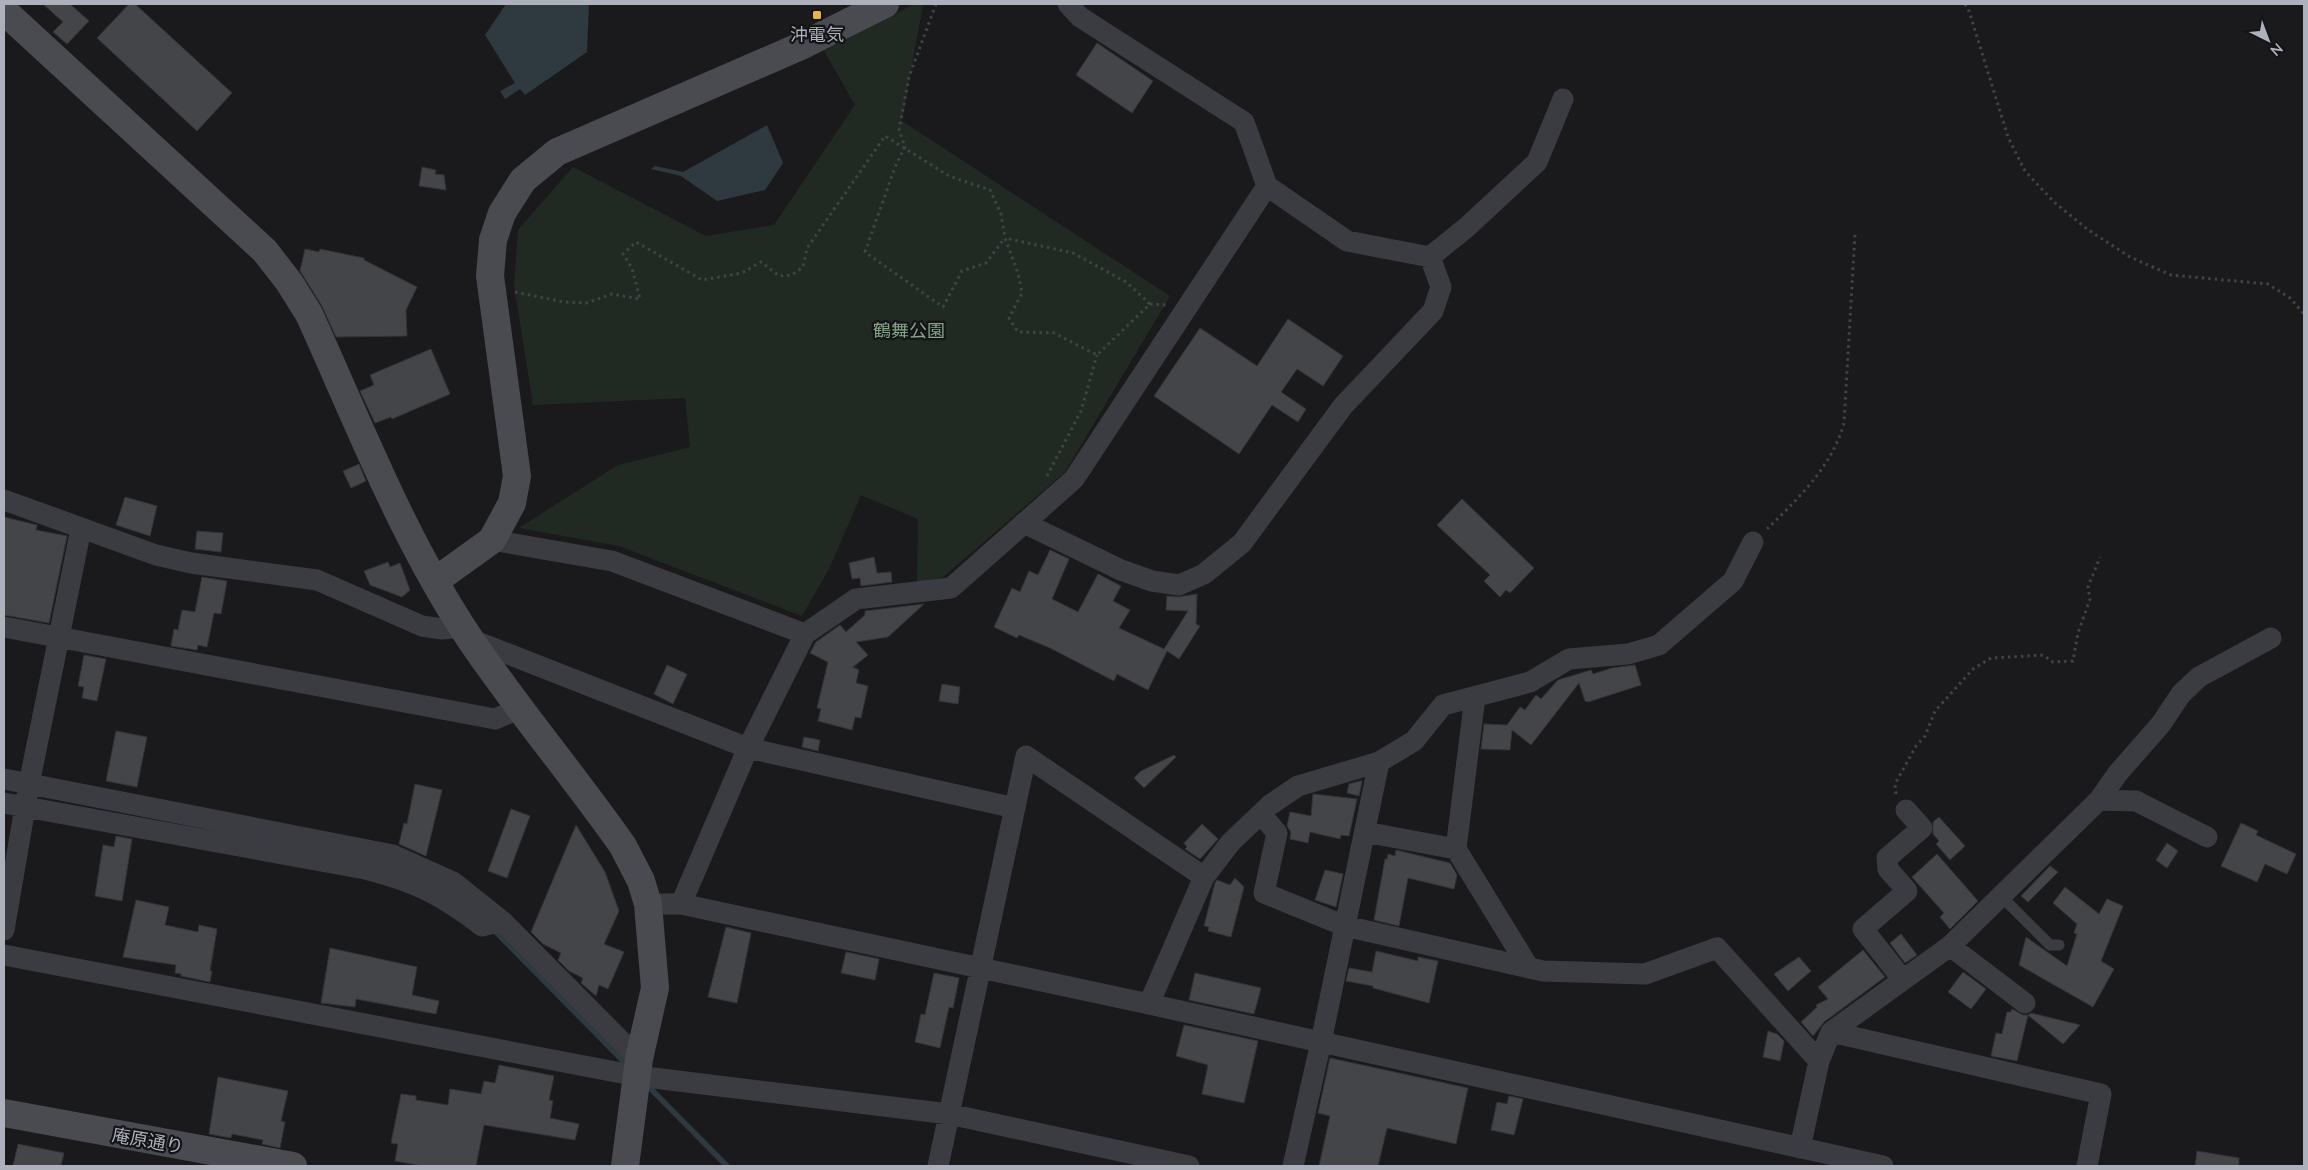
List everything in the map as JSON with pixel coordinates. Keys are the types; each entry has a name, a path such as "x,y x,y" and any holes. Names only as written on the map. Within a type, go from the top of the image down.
{"street":[{"path":"435,581 492,540 512,503 518,476 490,276 492,240 502,213 523,180 558,152 801,46 884,4"},
{"path":"1068,4 1080,17 1244,122 1267,186 1346,241 1430,257"},
{"path":"4,11 265,251 289,282 309,314 404,522 435,581 467,633 623,846 641,880 648,904 654,988 638,1068 625,1166"},
{"path":"1430,257 1537,162 1563,99"},
{"path":"681,904 748,748 805,634 856,599 950,588 1074,479 1267,186"},
{"path":"1024,524 1121,570 1152,581 1179,585 1204,574 1242,544 1343,406 1433,311 1441,286 1430,257"},
{"path":"4,500 81,530 156,555 191,563 317,580 422,626 467,633 748,748 1015,808"},
{"path":"4,930 29,784 81,530"},
{"path":"492,540 612,561 805,634"},
{"path":"1149,1004 1204,877 1231,842 1261,814 1298,786 1379,762 1414,741 1443,706 1530,682 1569,659 1628,654 1659,645 1733,580 1753,542"},
{"path":"4,627 495,719 521,708"},
{"path":"1800,1148 1819,1061 1831,1032 1950,946 2002,897 2099,800 2118,773 2161,724 2180,694 2199,677 2271,638"},
{"path":"1475,697 1456,849 1529,968"},
{"path":"938,1166 1026,756 1204,877"},
{"path":"1293,1166 1322,1042 1379,762"},
{"path":"4,779 393,855 453,882 502,921 638,1068"},
{"path":"2099,800 2136,801 2207,837"},
{"path":"4,803 365,869 416,884 449,901 482,926 502,921"},
{"path":"1903,980 1863,929 1907,891 1888,869 1887,858 1922,828 1906,810"},
{"path":"1261,814 1277,833 1264,893 1345,926 1543,971 1645,974 1717,948 1819,1061"},
{"path":"1365,832 1456,849"},
{"path":"648,904 681,904 1322,1042 1800,1148 1858,1164 1883,1166"},
{"path":"1950,946 2025,1004"},
{"path":"4,955 638,1068 950,1114 1189,1166"},
{"path":"1831,1032 2102,1094 2087,1166"},
{"name":"庵原通り","path":"4,1113 293,1166"}],"lane":[{"path":"2002,897 2050,945 2060,945"}],"path":[{"path":"936,4 909,77 899,130 905,147 895,167 865,252 943,307 962,271 986,263 1005,238"},
{"path":"1964,4 1969,11 2008,137 2025,171 2054,202 2087,229 2130,257 2171,275 2268,284 2290,298 2304,314"},
{"path":"492,289 564,302 586,303 612,294 640,299 632,268 623,254 636,242 702,280 742,273 761,262 779,276 792,275 803,267 807,248 885,136 949,176 990,190 1001,214 1005,238 1018,273 1022,293 1009,318 1018,332 1054,333 1097,356"},
{"path":"1753,542 1797,500 1840,439 1844,423 1855,234"},
{"path":"1005,238 1074,253 1126,282 1150,304 1097,356 1081,411 1046,479"},
{"path":"1906,810 1896,798 1895,784 1916,746 1925,736 1935,712 1973,669 1990,658 2043,655 2053,662 2073,661 2078,632 2090,599 2088,587 2100,557"}],"green space":[{"name":"鶴舞公園","path":"914,4 923,4 902,121 1170,296 1065,472 943,577 917,586 918,519 861,495 830,567 802,616 619,546 519,528 618,465 690,447 685,398 533,405 514,285 518,230 573,167 706,236 774,225 855,105 824,51"}],"shaded area":[{"path":"506,4 589,4 587,52 525,95 520,89 505,99 500,91 515,83 485,35"},
{"path":"767,125 783,163 765,190 717,201 681,176 651,169 655,166 683,172"}],"building":[{"path":"43,4 70,4 89,21 67,44 53,32 63,22"},
{"path":"129,4 135,4 232,93 197,131 97,38"},
{"path":"1097,43 1153,81 1132,113 1076,75"},
{"path":"422,167 436,170 435,174 444,175 446,190 419,186"},
{"path":"305,249 319,252 320,249 364,258 364,260 417,287 406,310 407,336 336,337 322,306 300,271"},
{"path":"1288,319 1343,356 1323,386 1297,369 1281,392 1306,409 1298,422 1272,405 1239,454 1154,396 1200,328 1257,366"},
{"path":"431,349 450,394 392,419 391,417 375,423 360,391 374,385 370,375"},
{"path":"359,464 366,481 351,488 343,471"},
{"path":"125,497 157,506 150,536 116,525"},
{"path":"1462,499 1534,568 1510,593 1506,590 1500,597 1484,581 1490,575 1437,525"},
{"path":"4,517 37,525 36,530 67,536 49,623 4,615"},
{"path":"197,531 223,533 221,552 195,549"},
{"path":"1050,550 1069,559 1052,599 1078,612 1098,574 1121,586 1113,601 1130,610 1119,628 1164,649 1188,611 1166,610 1167,596 1178,597 1197,594 1196,624 1200,626 1179,659 1167,651 1148,690 1117,674 1114,681 1050,648 1019,635 1017,638 994,627 1012,588 1020,592 1029,571 1038,575"},
{"path":"874,557 877,573 891,572 892,582 861,586 860,578 852,579 849,563"},
{"path":"388,562 390,567 400,563 410,590 402,597 370,585 364,571"},
{"path":"202,577 227,581 221,614 214,613 207,647 198,645 197,650 171,646 174,629 178,630 182,610 195,612"},
{"path":"924,604 888,637 856,642 868,655 853,667 859,670 856,683 868,686 861,718 855,717 852,730 818,721 821,709 817,708 828,662 810,653 816,642 840,625 846,632 865,615 865,611"},
{"path":"84,655 106,659 97,701 82,698 84,687 78,686"},
{"path":"667,665 687,674 673,704 654,694"},
{"path":"1635,665 1641,685 1588,702 1585,701 1579,683 1531,745 1512,730 1510,750 1481,749 1484,724 1507,725 1520,707 1525,710 1536,695 1541,699 1558,680 1591,670 1593,674 1612,668"},
{"path":"942,684 960,687 958,704 939,701"},
{"path":"116,731 147,737 137,787 106,781"},
{"path":"804,737 820,740 818,751 802,747"},
{"path":"1174,755 1176,757 1144,788 1134,778 1141,771"},
{"path":"1362,781 1359,796 1347,793 1349,784"},
{"path":"415,784 442,790 426,856 399,844 404,823 407,824"},
{"path":"1313,794 1357,799 1349,836 1341,835 1340,839 1310,832 1308,843 1290,839 1291,832 1287,826 1290,812 1311,816"},
{"path":"511,809 530,816 507,878 488,871"},
{"path":"1939,817 1965,846 1950,860 1936,844 1939,841 1933,834 1933,822"},
{"path":"2241,823 2258,831 2256,835 2296,854 2287,874 2265,864 2257,882 2221,866"},
{"path":"1202,824 1218,839 1200,859 1185,849 1187,847 1184,843"},
{"path":"576,825 605,872 619,911 604,944 624,952 608,989 599,985 596,996 581,983 583,978 569,971 558,960 561,953 543,944 531,932"},
{"path":"116,836 132,839 122,901 95,896 103,845 114,847"},
{"path":"2167,843 2178,851 2167,868 2156,860"},
{"path":"1396,850 1450,863 1457,875 1454,889 1408,878 1399,926 1374,920 1385,859 1387,859 1388,854 1395,856"},
{"path":"1937,854 1978,901 1950,929 1940,917 1944,913 1912,877"},
{"path":"2050,866 2058,872 2028,902 2021,896"},
{"path":"1325,870 1343,874 1336,907 1315,900"},
{"path":"1235,878 1244,887 1231,937 1208,931 1209,927 1204,926 1215,883 1217,880 1230,885"},
{"path":"2065,887 2099,914 2107,899 2123,906 2101,961 2114,969 2093,1007 2019,965 2026,937 2067,966 2077,934 2074,933 2077,924 2053,903"},
{"path":"136,900 169,907 165,925 198,932 199,925 217,929 210,982 175,973 176,965 123,957"},
{"path":"726,927 751,933 737,1003 708,997"},
{"path":"1901,934 1917,955 1905,963 1890,943"},
{"path":"330,948 417,967 412,995 439,1001 436,1014 356,999 355,1007 321,1003"},
{"path":"1863,950 1885,977 1824,1022 1813,1036 1801,1022 1817,1007 1816,1005 1828,999 1818,987"},
{"path":"1376,951 1418,961 1418,957 1438,961 1429,1003 1373,988 1373,986 1346,981 1349,968 1372,972"},
{"path":"846,952 879,959 875,980 841,973"},
{"path":"1799,957 1811,971 1788,991 1774,974"},
{"path":"1963,972 1986,989 1971,1009 1948,992"},
{"path":"934,973 959,978 953,1008 949,1007 940,1048 915,1042 921,1014 925,1015"},
{"path":"1195,973 1261,988 1254,1014 1189,1000"},
{"path":"2012,1009 2023,1015 2028,1015 2017,1061 1991,1056 1996,1033 2002,1034 2007,1012 2011,1012"},
{"path":"2031,1013 2080,1025 2063,1044 2028,1015"},
{"path":"1184,1025 1258,1041 1244,1103 1202,1094 1208,1065 1176,1056"},
{"path":"1768,1031 1777,1034 1784,1041 1780,1061 1763,1057"},
{"path":"1330,1058 1468,1088 1456,1144 1387,1128 1378,1166 1319,1166 1330,1116 1318,1113"},
{"path":"499,1065 554,1076 549,1100 553,1101 550,1118 579,1124 575,1140 484,1125 476,1166 423,1166 395,1161 398,1144 391,1143 401,1094 416,1096 416,1100 448,1105 450,1089 481,1094 484,1081 495,1083"},
{"path":"218,1077 288,1091 281,1121 285,1122 280,1148 262,1144 263,1140 232,1134 231,1138 209,1134"},
{"path":"1509,1096 1523,1099 1514,1135 1491,1130 1497,1102 1507,1104"},
{"path":"18,1144 64,1153 61,1166 13,1166"},
{"path":"2197,1151 2239,1158 2239,1166 2195,1166"}],"waterway":[{"path":"493,929 629,1067"},
{"path":"646,1084 727,1166"}],"place":[{"name":"沖電気","path":"817,15"}]}
